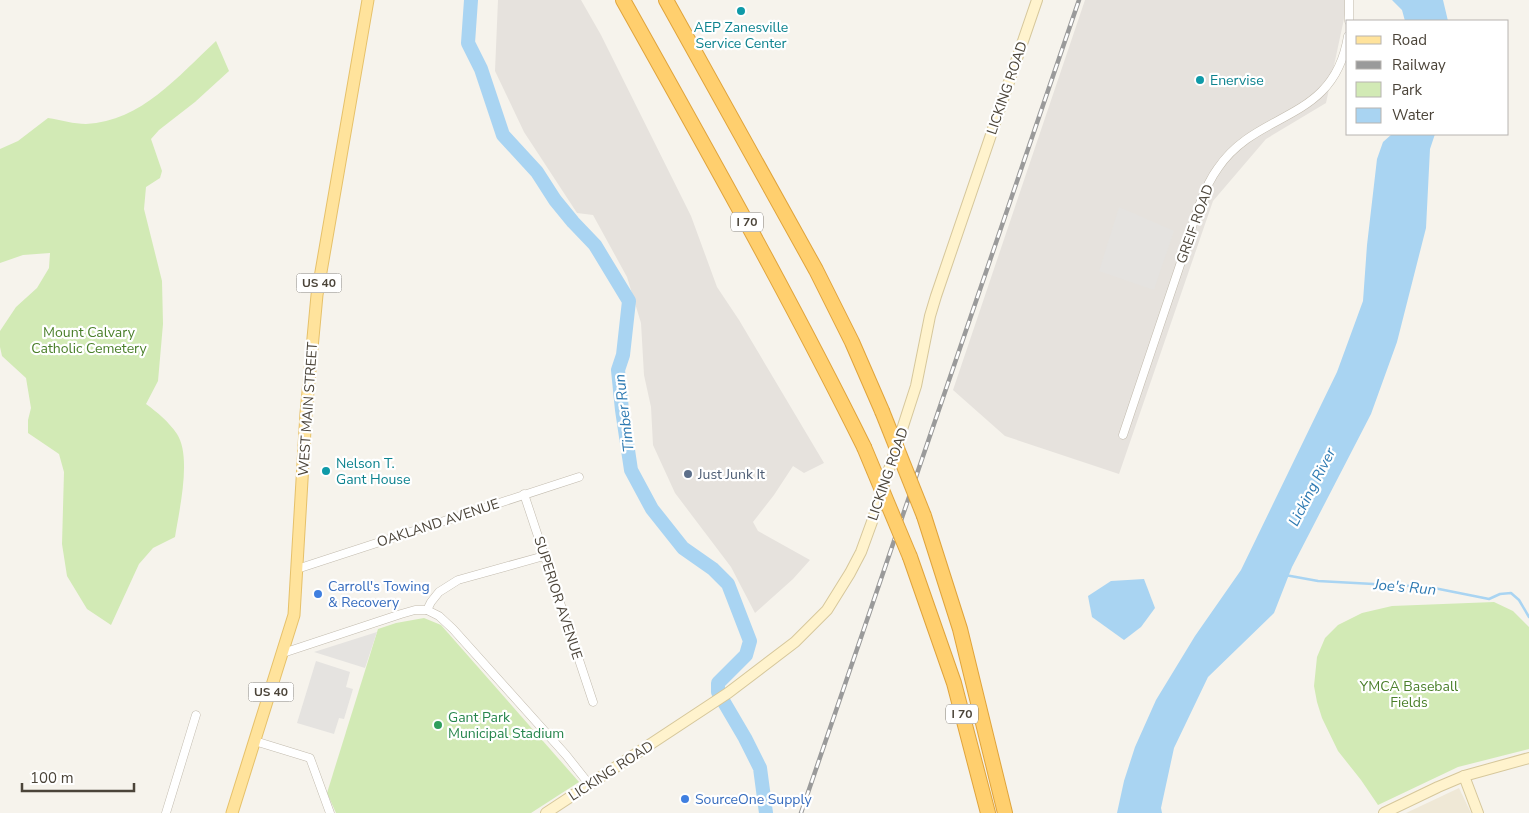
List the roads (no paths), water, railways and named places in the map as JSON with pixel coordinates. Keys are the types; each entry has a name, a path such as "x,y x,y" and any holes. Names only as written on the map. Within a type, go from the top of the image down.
{"highway":[{"name":"I 70","path":"623,0 740,210 824,367 864,447 910,557 954,683 988,813"},
{"name":"I 70","path":"666,0 816,270 852,342 882,411 924,516 960,629 1004,813"}],"main road":[{"name":"WEST MAIN STREET","path":"232,813 294,615 306,413 317,295 368,0"}],"street":[{"name":"LICKING ROAD","path":"546,813 728,694 795,642 827,610 844,585 861,552 908,413 936,296 1037,0"},
{"path":"1349,20 1350,0"},
{"name":"GREIF ROAD","path":"1123,435 1190,237 1208,186 1217,168 1244,140 1300,109 1315,98 1331,80 1346,48"},
{"name":"OAKLAND AVENUE","path":"298,569 579,477"},
{"name":"SUPERIOR AVENUE","path":"524,494 593,702"},
{"path":"427,610 439,592 458,580 544,556"},
{"path":"283,653 401,614 415,610 427,610 439,616 453,629 590,784"},
{"path":"166,813 196,715"},
{"path":"255,741 310,758 330,813"},
{"path":"1384,813 1464,776 1529,758"},
{"path":"1464,776 1478,813"}],"water":[{"path":"1392,0 1443,0 1448,20 1405,20 1402,10"},
{"name":"Licking River","path":"1391,135 1435,135 1430,149 1426,228 1397,342 1371,414 1292,567 1274,613 1208,677 1174,748 1161,808 1162,813 1117,813 1124,781 1135,747 1156,700 1195,636 1241,570 1337,372 1363,301 1367,245 1377,159 1383,142"},
{"path":"1144,579 1155,608 1141,627 1124,640 1092,617 1088,596 1111,581"}],"waterway":[{"name":"Timber Run","path":"471,0 468,43 481,69 503,135 537,172 555,200 595,245 629,301 623,355 618,370 631,470 652,509 683,548 713,569 728,584 750,641 746,655 718,683 718,692 760,768 766,813"},
{"name":"Joe's Run","path":"1285,575 1318,581 1429,587 1489,599 1500,594 1511,593 1519,600 1529,617"}],"railway":[{"path":"801,813 1079,0"}],"place":[{"name":"AEP Zanesville Service Center","path":"741,11"},
{"name":"Enervise","path":"1200,80"},
{"name":"Nelson T. Gant House","path":"326,471"},
{"name":"Just Junk It","path":"688,474"},
{"name":"Carroll's Towing & Recovery","path":"318,594"},
{"name":"Gant Park Municipal Stadium","path":"438,725"},
{"name":"SourceOne Supply","path":"685,799"}],"park label":[{"name":"Mount Calvary Catholic Cemetery","path":"89,340"},
{"name":"YMCA Baseball Fields","path":"1409,694"}]}
